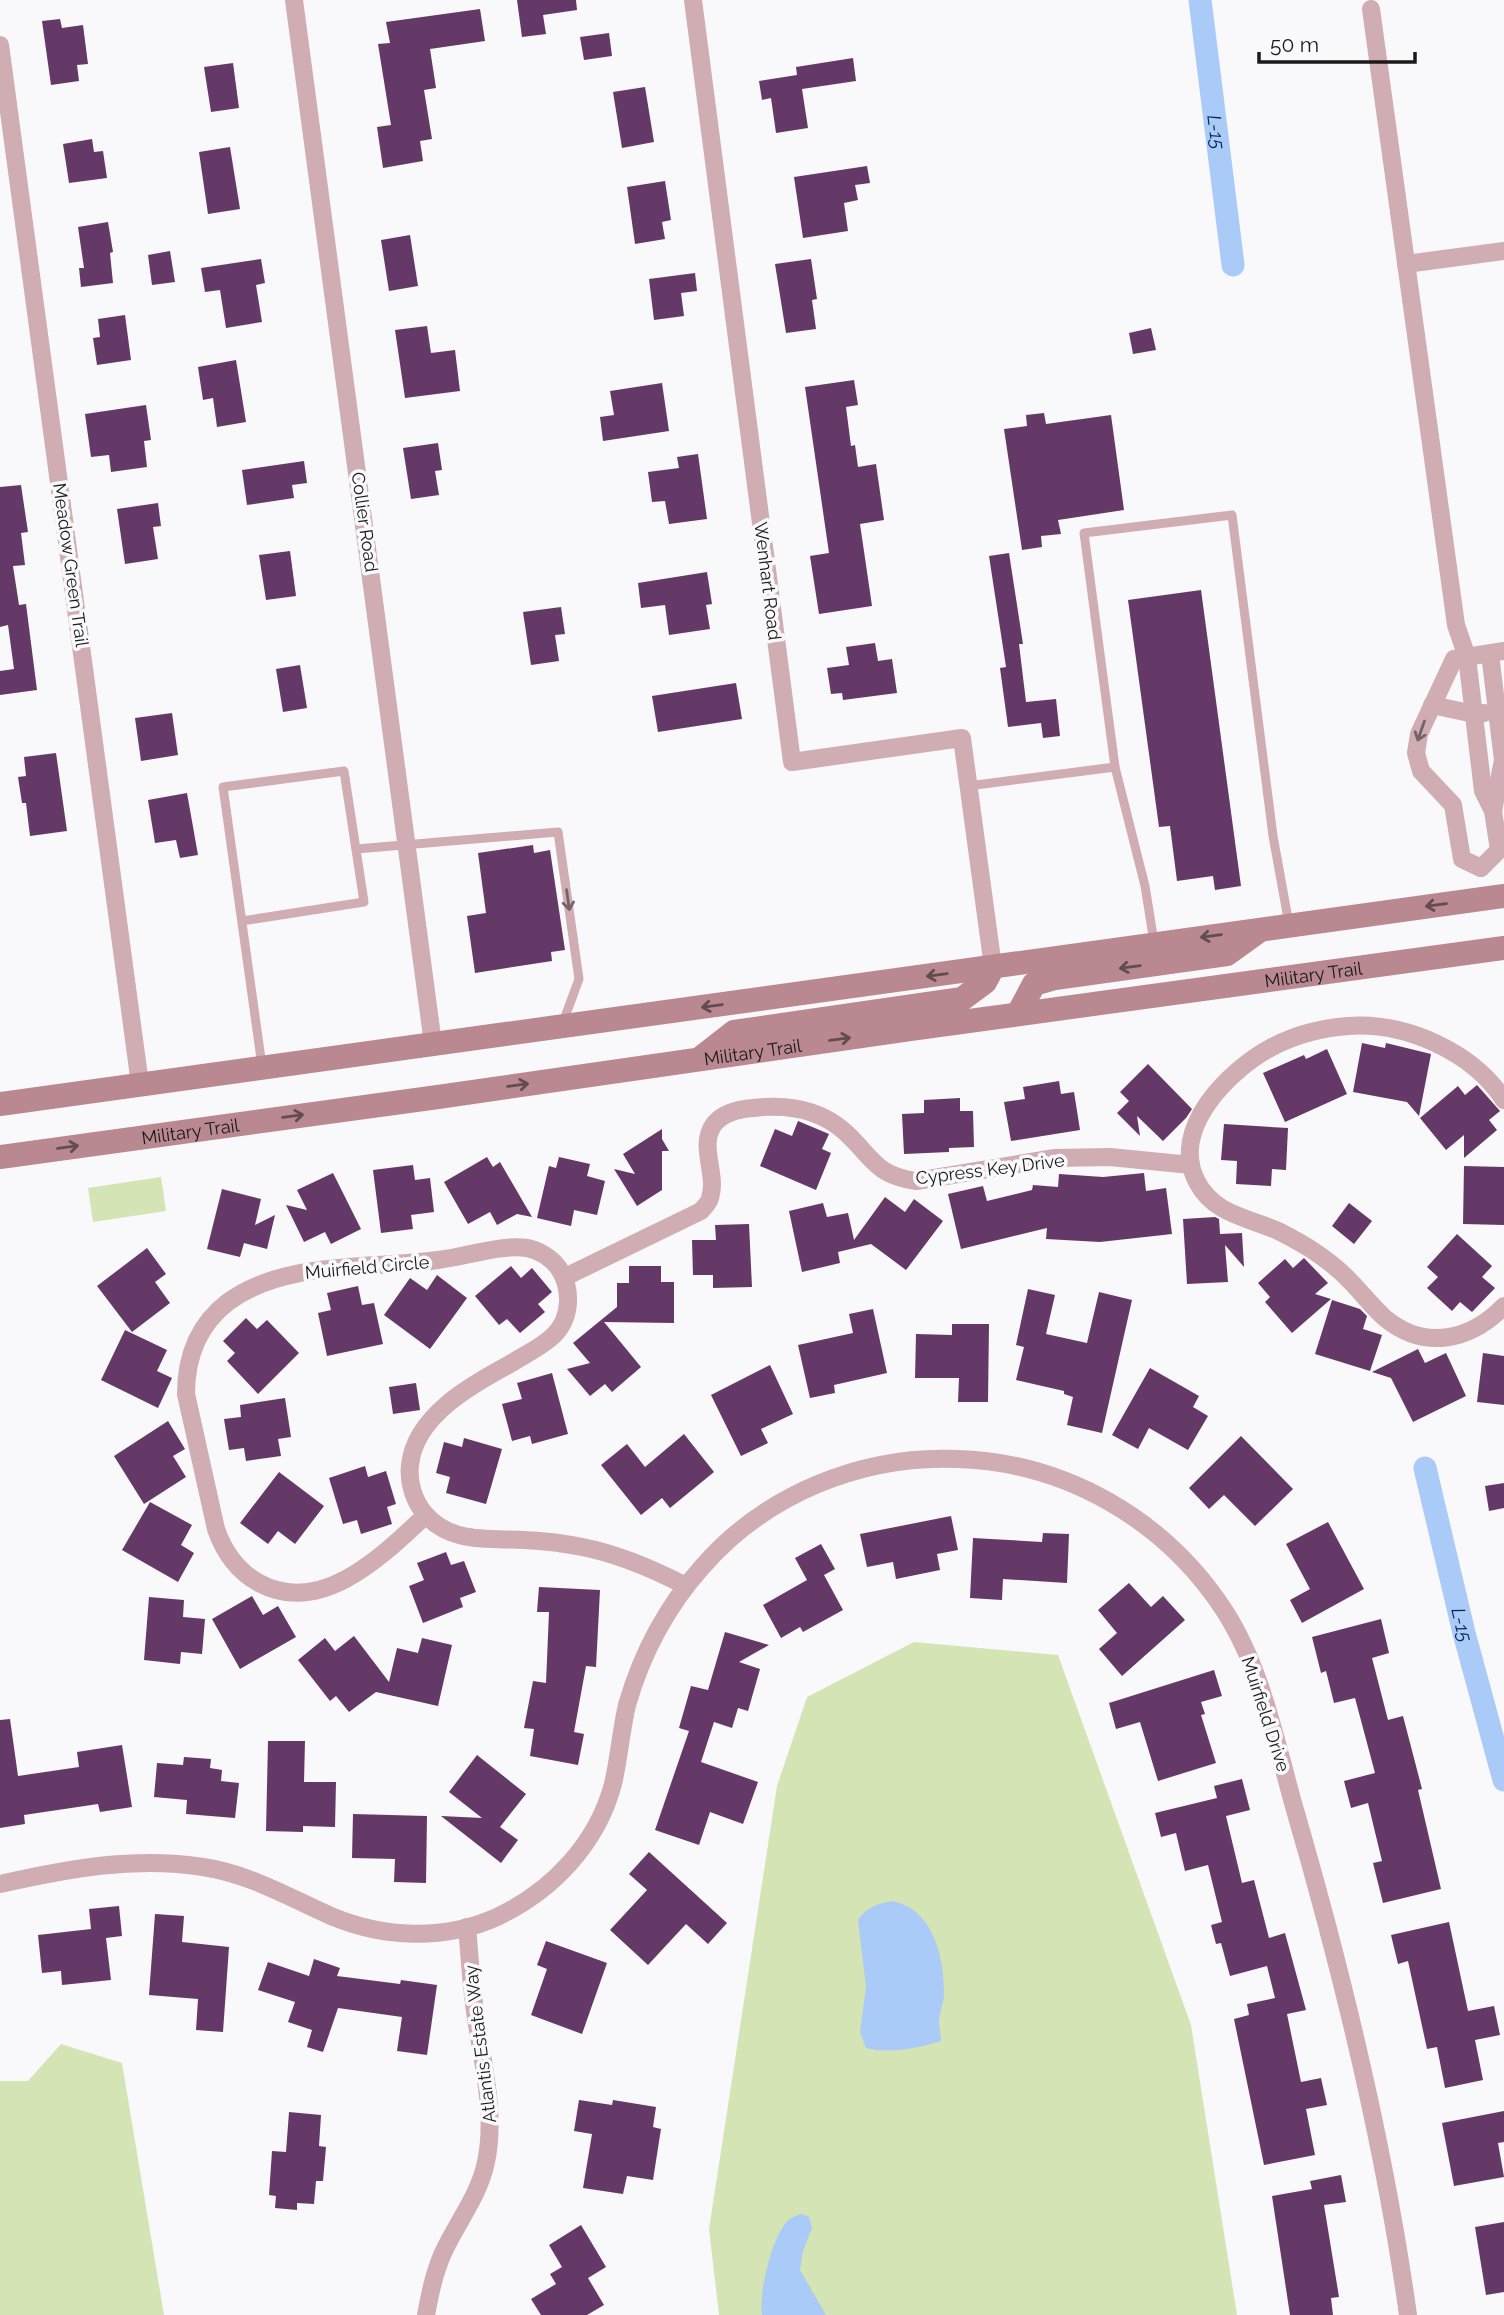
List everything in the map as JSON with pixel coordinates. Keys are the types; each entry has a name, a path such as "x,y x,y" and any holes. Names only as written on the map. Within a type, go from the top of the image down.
{"main road":[{"path":"0,1104 1494,897"},
{"path":"1018,1014 1034,984 1055,978 1227,954 1262,928"},
{"name":"Military Trail","path":"0,1157 1504,948"},
{"path":"699,1059 734,1032 962,999 985,982 993,967"}],"street":[{"name":"Collier Road","path":"294,0 433,1044"},
{"name":"Wenhart Road","path":"693,0 792,762 962,738 993,967"},
{"path":"1371,9 1456,625 1467,657 1483,791 1493,811 1499,850 1481,868"},
{"name":"Meadow Green Trail","path":"0,45 140,1084"},
{"path":"1406,264 1504,250"},
{"path":"1493,811 1503,760 1498,711 1497,653 1454,659 1419,734 1416,753 1421,771 1453,804 1462,859 1481,868 1494,897"},
{"path":"1432,705 1474,714 1498,711"},
{"path":"1504,1100 1480,1073 1457,1055 1430,1041 1388,1028 1328,1028 1299,1035 1272,1047 1247,1063 1225,1083 1206,1106 1196,1126 1190,1149 1196,1180 1204,1194 1216,1205 1229,1213 1277,1231 1308,1248 1350,1280 1384,1318 1410,1333 1434,1338 1464,1334 1490,1320 1504,1306"},
{"name":"Cypress Key Drive","path":"565,1277 701,1211 710,1199 712,1184 708,1139 714,1125 725,1115 740,1109 775,1105 811,1112 841,1128 873,1163 886,1172 916,1181 1055,1158 1110,1157 1191,1165"},
{"name":"Muirfield Circle","path":"426,1515 376,1559 328,1588 304,1592 278,1591 264,1586 244,1573 229,1557 216,1529 208,1485 188,1411 186,1377 189,1360 203,1329 230,1301 259,1286 289,1275 322,1269 440,1260 528,1248 543,1254 556,1264 565,1277"},
{"path":"565,1277 569,1296 563,1324 553,1337 476,1383 424,1428 416,1441 410,1464 411,1488 417,1503 438,1526 466,1537 552,1542 614,1555 686,1586"},
{"name":"Muirfield Drive","path":"0,1884 67,1870 155,1862 229,1872 272,1886 326,1914 371,1930 402,1934 434,1933 488,1921 543,1890 566,1868 586,1843 601,1816 612,1786 626,1708 640,1665 653,1637 686,1586 708,1560 741,1530 778,1504 818,1484 846,1473 890,1462 935,1458 980,1460 1039,1471 1081,1487 1121,1508 1169,1544 1200,1577 1226,1613 1247,1653 1263,1696 1321,1899 1352,2022 1384,2168 1408,2315"},
{"name":"Atlantis Estate Way","path":"426,2315 440,2262 476,2195 489,2143 489,2108 473,2002 467,1927"}],"lane":[{"path":"1154,944 1145,886 1115,767 1084,533 1232,515 1273,836 1289,924"},
{"path":"968,786 1115,767"},
{"path":"242,921 364,902 344,771 223,788 262,1067"},
{"path":"356,849 558,832 579,979 561,1026"}],"green space":[{"path":"161,1177 166,1211 93,1222 88,1188"},
{"path":"914,1642 1058,1655 1191,2025 1237,2315 719,2315 709,2229 777,1786 807,1697"},
{"path":"61,2044 122,2063 164,2315 0,2315 0,2081 28,2081"}],"water":[{"path":"892,1901 917,1914 933,1936 938,1950 944,1993 939,2020 941,2041 904,2049 875,2050 866,2048 860,2032 866,1987 858,1920 864,1912"},
{"path":"802,2214 809,2217 812,2228 803,2251 800,2270 826,2315 762,2315 762,2293 768,2263 778,2235 791,2218"}],"building":[{"path":"517,0 576,0 577,10 543,15 546,34 522,37"},
{"path":"480,9 485,41 430,49 436,88 424,90 432,139 420,141 423,161 383,168 377,127 391,125 378,44 390,43 386,22"},
{"path":"60,19 62,28 83,25 88,64 77,65 79,81 51,85 42,21"},
{"path":"609,33 612,56 584,60 580,37"},
{"path":"853,58 856,81 802,89 808,128 776,133 771,98 762,100 759,81 797,75 796,67"},
{"path":"233,63 239,108 211,112 204,67"},
{"path":"645,87 654,142 622,148 613,92"},
{"path":"92,139 94,152 103,151 107,178 69,183 63,144"},
{"path":"230,147 240,209 208,214 199,152"},
{"path":"867,166 870,183 855,185 858,200 844,203 848,231 803,238 794,177"},
{"path":"665,181 671,220 662,222 665,239 635,244 627,187"},
{"path":"108,222 113,252 110,253 113,283 81,287 79,268 84,268 78,227"},
{"path":"410,235 418,286 389,291 381,240"},
{"path":"170,251 175,282 152,285 148,255"},
{"path":"261,259 265,283 256,285 262,322 226,328 220,290 205,292 201,268"},
{"path":"811,259 817,299 812,300 816,329 786,333 775,264"},
{"path":"695,273 697,291 681,293 684,316 654,320 649,279"},
{"path":"125,315 131,360 97,365 93,338 100,337 98,319"},
{"path":"427,326 431,353 455,350 460,391 405,398 395,330"},
{"path":"1151,328 1156,350 1133,354 1129,333"},
{"path":"236,360 246,422 217,427 213,398 203,400 198,367"},
{"path":"854,380 858,405 846,407 851,446 855,445 858,467 876,464 884,520 860,524 872,606 819,614 810,556 829,553 805,387"},
{"path":"662,383 669,431 603,441 600,417 614,415 610,391"},
{"path":"146,405 151,440 144,441 147,467 111,472 109,455 91,457 85,414"},
{"path":"1044,413 1046,424 1111,415 1124,510 1058,520 1061,534 1041,536 1042,547 1022,550 1004,429 1027,426 1026,415"},
{"path":"438,443 442,470 435,471 439,495 411,499 403,448"},
{"path":"698,454 707,519 669,524 665,501 652,502 648,472 679,468 677,457"},
{"path":"304,461 307,483 292,485 294,498 247,505 242,470"},
{"path":"21,485 28,532 21,533 25,565 13,566 19,605 26,604 37,690 0,695 0,671 14,669 8,625 0,627 0,487"},
{"path":"158,503 161,526 153,527 158,559 125,564 117,509"},
{"path":"290,551 296,596 266,600 259,555"},
{"path":"1009,553 1023,644 1019,644 1026,702 1056,699 1060,736 1043,738 1041,723 1008,727 1000,668 1006,667 989,556"},
{"path":"707,572 712,604 706,605 710,629 669,635 665,605 641,608 638,583"},
{"path":"1201,590 1241,886 1215,890 1213,876 1177,881 1170,826 1159,827 1128,600"},
{"path":"561,607 565,634 555,635 559,661 531,665 523,612"},
{"path":"875,643 878,661 892,659 897,693 843,700 842,693 831,694 827,668 849,665 846,647"},
{"path":"300,665 307,708 283,712 276,669"},
{"path":"736,683 742,719 658,732 652,696"},
{"path":"172,713 178,755 141,761 135,718"},
{"path":"56,753 67,831 30,836 26,803 22,803 18,777 26,776 24,757"},
{"path":"187,793 198,855 180,858 176,840 155,843 148,800"},
{"path":"533,845 534,853 550,850 565,950 551,952 552,961 475,973 467,916 486,913 478,853"},
{"path":"1362,1043 1385,1048 1386,1043 1431,1054 1419,1116 1407,1102 1353,1092"},
{"path":"1327,1049 1347,1094 1285,1122 1263,1073 1304,1055 1306,1059"},
{"path":"1148,1064 1192,1109 1163,1141 1137,1116 1140,1136 1117,1113 1129,1101 1120,1092"},
{"path":"1059,1081 1061,1094 1074,1092 1080,1130 1011,1141 1004,1102 1025,1099 1023,1087"},
{"path":"1477,1085 1500,1111 1489,1120 1497,1130 1464,1158 1464,1135 1446,1150 1420,1118 1458,1086 1465,1095"},
{"path":"960,1098 960,1111 973,1111 974,1147 949,1148 949,1152 904,1154 902,1114 924,1113 924,1100"},
{"path":"798,1121 829,1134 822,1149 831,1153 816,1190 760,1166 775,1129 792,1136"},
{"path":"1224,1124 1288,1128 1286,1170 1272,1169 1271,1186 1236,1184 1237,1161 1221,1160"},
{"path":"662,1129 662,1139 669,1151 662,1151 662,1190 637,1206 614,1169 635,1174 623,1154"},
{"path":"487,1157 493,1167 500,1162 532,1217 517,1214 497,1225 490,1212 468,1224 444,1182"},
{"path":"559,1157 590,1164 587,1176 605,1181 597,1215 574,1210 571,1226 537,1218 549,1166 556,1168"},
{"path":"413,1165 415,1180 430,1178 434,1212 411,1215 413,1229 381,1233 373,1170"},
{"path":"1464,1166 1504,1167 1504,1225 1463,1224"},
{"path":"333,1173 361,1229 331,1244 325,1232 304,1242 286,1205 307,1210 297,1190"},
{"path":"1144,1173 1146,1191 1166,1188 1172,1234 1100,1242 1046,1239 1047,1228 961,1249 948,1194 983,1186 987,1201 1032,1190 1033,1185 1058,1187 1059,1174 1103,1177"},
{"path":"222,1189 261,1199 255,1225 275,1215 267,1249 244,1243 240,1257 207,1249"},
{"path":"885,1197 905,1212 914,1199 943,1221 906,1270 871,1244 838,1252 840,1263 802,1272 789,1211 823,1203 827,1217 848,1213 854,1240"},
{"path":"1349,1203 1372,1221 1354,1244 1332,1226"},
{"path":"1183,1219 1219,1219 1220,1234 1242,1233 1244,1267 1225,1245 1228,1282 1187,1284"},
{"path":"749,1224 752,1287 713,1288 713,1275 693,1275 692,1240 716,1240 715,1225"},
{"path":"1457,1234 1492,1266 1482,1277 1495,1288 1472,1312 1460,1302 1452,1311 1427,1288 1438,1277 1427,1267"},
{"path":"147,1248 166,1274 155,1282 170,1303 132,1332 97,1286"},
{"path":"1304,1258 1328,1283 1315,1294 1331,1299 1292,1333 1265,1302 1270,1297 1258,1283 1285,1259 1293,1268"},
{"path":"511,1266 521,1278 532,1268 552,1292 538,1304 545,1312 520,1333 507,1319 499,1325 475,1296"},
{"path":"629,1266 661,1266 661,1282 674,1282 674,1323 604,1322 641,1367 612,1392 605,1384 590,1396 567,1369 590,1363 573,1343 617,1307 617,1283 629,1283"},
{"path":"437,1275 467,1298 430,1349 384,1315 410,1278 427,1290"},
{"path":"358,1286 362,1305 374,1303 383,1344 327,1356 318,1313 331,1310 327,1293"},
{"path":"1028,1289 1055,1295 1046,1334 1087,1343 1099,1292 1132,1300 1102,1433 1067,1425 1073,1397 1064,1394 1064,1391 1016,1380 1024,1347 1016,1345"},
{"path":"1332,1300 1360,1309 1367,1316 1363,1329 1382,1335 1370,1371 1315,1354"},
{"path":"873,1309 887,1373 834,1385 835,1393 810,1398 798,1345 853,1333 849,1314"},
{"path":"246,1318 257,1329 267,1320 299,1353 258,1394 227,1361 235,1353 223,1341"},
{"path":"952,1324 989,1324 988,1402 958,1402 959,1378 915,1378 916,1334 952,1335"},
{"path":"125,1330 167,1350 157,1371 172,1378 158,1408 101,1380"},
{"path":"1418,1349 1425,1363 1446,1353 1466,1396 1413,1422 1391,1378 1372,1372"},
{"path":"1483,1353 1504,1356 1504,1405 1477,1402"},
{"path":"770,1365 793,1414 761,1429 768,1443 741,1456 711,1395"},
{"path":"1150,1368 1199,1396 1193,1407 1208,1416 1188,1450 1149,1428 1138,1449 1112,1435"},
{"path":"552,1373 568,1434 532,1444 530,1436 512,1441 502,1404 522,1399 517,1383"},
{"path":"416,1383 420,1410 393,1414 389,1387"},
{"path":"285,1398 291,1437 278,1439 281,1456 246,1461 244,1448 229,1450 224,1419 241,1417 240,1405"},
{"path":"168,1421 185,1449 173,1456 186,1477 144,1504 114,1456"},
{"path":"684,1434 714,1472 670,1508 662,1498 641,1515 601,1465 627,1444 645,1467"},
{"path":"1241,1436 1293,1489 1255,1526 1224,1495 1209,1509 1189,1488"},
{"path":"464,1438 502,1449 486,1504 446,1493 450,1477 436,1473 444,1442 462,1447"},
{"path":"365,1466 368,1477 386,1471 396,1504 387,1507 392,1524 361,1534 357,1520 343,1524 329,1478"},
{"path":"279,1472 324,1506 295,1544 278,1531 268,1544 240,1523"},
{"path":"1504,1483 1504,1508 1489,1511 1485,1486"},
{"path":"150,1502 192,1525 181,1545 194,1553 178,1582 122,1550"},
{"path":"951,1516 958,1550 937,1554 940,1570 896,1579 893,1562 867,1567 860,1534"},
{"path":"1328,1522 1364,1589 1302,1623 1290,1600 1310,1589 1286,1544"},
{"path":"1043,1533 1069,1534 1067,1583 1003,1579 1002,1600 970,1598 973,1538 1042,1542"},
{"path":"821,1544 835,1569 824,1575 843,1610 803,1632 800,1627 781,1638 763,1605 807,1580 795,1558"},
{"path":"446,1552 451,1565 464,1561 476,1592 460,1598 463,1607 423,1623 409,1586 424,1580 417,1563"},
{"path":"1129,1583 1151,1607 1163,1596 1185,1620 1122,1676 1099,1649 1117,1633 1098,1610"},
{"path":"539,1587 600,1590 596,1667 586,1666 574,1732 584,1734 578,1765 530,1756 534,1729 524,1728 533,1681 546,1683 549,1612 537,1612"},
{"path":"252,1596 263,1615 278,1606 296,1637 240,1669 212,1619"},
{"path":"149,1597 184,1600 183,1617 205,1619 202,1654 181,1652 180,1664 144,1660"},
{"path":"1381,1619 1389,1653 1372,1658 1388,1720 1403,1716 1422,1789 1418,1790 1441,1889 1383,1903 1373,1863 1382,1861 1368,1803 1351,1808 1344,1781 1375,1773 1355,1698 1334,1703 1326,1671 1321,1673 1312,1637"},
{"path":"725,1632 769,1645 739,1662 760,1669 748,1711 738,1708 732,1728 714,1722 701,1762 758,1782 743,1824 710,1812 699,1845 655,1830 689,1731 679,1728 691,1686 708,1690"},
{"path":"354,1636 389,1682 397,1648 418,1653 422,1638 452,1645 438,1706 376,1692 349,1712 336,1696 330,1701 298,1660 325,1638 335,1651"},
{"path":"1214,1670 1222,1696 1201,1702 1205,1714 1201,1715 1216,1763 1158,1781 1140,1722 1116,1729 1109,1703"},
{"path":"10,1719 18,1776 79,1767 77,1752 122,1745 132,1807 100,1812 98,1804 24,1815 25,1824 0,1828 0,1720"},
{"path":"268,1741 305,1741 304,1782 336,1782 335,1827 303,1826 303,1832 266,1831"},
{"path":"477,1755 526,1794 500,1827 518,1840 501,1863 441,1816 482,1818 449,1792"},
{"path":"184,1757 211,1759 210,1768 222,1770 221,1781 239,1783 235,1818 186,1814 187,1800 154,1797 157,1763 183,1765"},
{"path":"1242,1779 1250,1810 1226,1816 1242,1883 1254,1880 1269,1938 1285,1933 1306,2010 1287,2014 1301,2082 1321,2078 1327,2105 1306,2109 1315,2155 1264,2165 1234,2019 1249,2015 1247,2004 1275,1998 1267,1966 1230,1976 1221,1943 1216,1944 1211,1925 1222,1922 1208,1865 1185,1871 1176,1833 1161,1837 1155,1813 1217,1798 1214,1786"},
{"path":"353,1814 427,1816 426,1883 394,1882 395,1859 352,1858"},
{"path":"649,1852 727,1923 708,1944 686,1924 648,1965 610,1930 647,1890 629,1874"},
{"path":"119,1906 122,1936 106,1938 111,1980 62,1985 61,1971 42,1973 38,1935 91,1929 89,1909"},
{"path":"155,1914 184,1916 182,1942 229,1947 223,2032 196,2030 198,1999 149,1995"},
{"path":"1449,1922 1468,2011 1494,2006 1500,2035 1475,2040 1483,2080 1445,2088 1437,2047 1427,2049 1408,1961 1398,1964 1391,1935"},
{"path":"546,1941 607,1963 582,2034 531,2015 547,1969 537,1965"},
{"path":"314,1959 340,1968 337,1976 400,1984 401,1980 437,1985 427,2055 397,2051 402,2017 338,2008 323,2052 307,2047 312,2030 288,2022 295,2002 258,1990 268,1962 309,1976"},
{"path":"579,2100 612,2105 613,2100 656,2107 653,2127 661,2129 653,2180 627,2176 623,2194 583,2188 592,2134 574,2131"},
{"path":"1504,2111 1504,2142 1498,2143 1504,2177 1454,2186 1442,2123"},
{"path":"289,2112 321,2115 319,2146 326,2147 323,2181 316,2181 314,2204 297,2203 297,2210 275,2208 276,2196 269,2195 272,2151 286,2152"},
{"path":"1341,2175 1346,2202 1324,2205 1339,2297 1331,2298 1333,2315 1290,2315 1272,2196 1312,2189 1310,2181"},
{"path":"1504,2222 1504,2292 1486,2295 1475,2227"},
{"path":"581,2225 606,2267 588,2278 604,2305 587,2315 541,2315 531,2299 556,2284 550,2274 562,2267 549,2245"}],"waterway":[{"name":"L-15","path":"1200,0 1233,265"},
{"name":"L-15","path":"1425,1468 1464,1633 1504,1780"}]}
